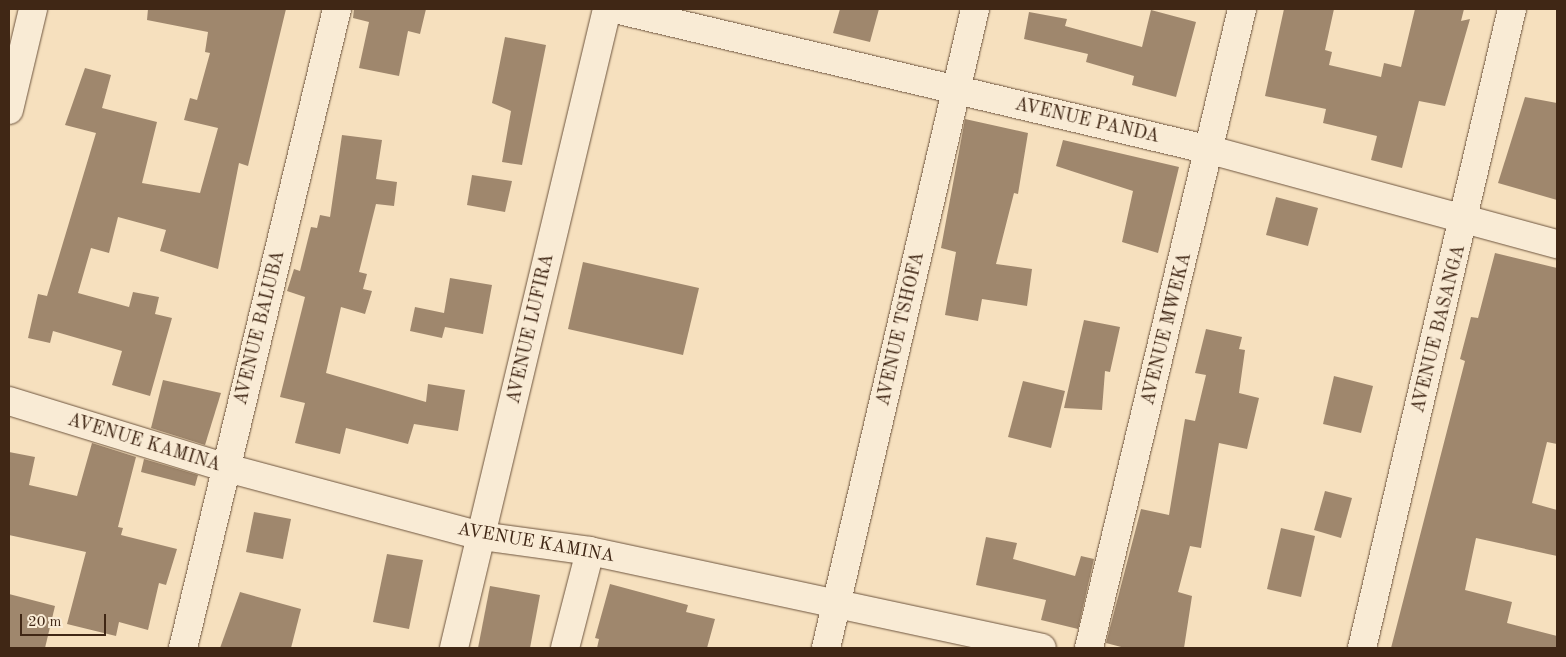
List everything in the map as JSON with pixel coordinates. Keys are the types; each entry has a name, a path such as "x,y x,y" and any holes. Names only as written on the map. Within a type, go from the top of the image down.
{"street":[{"path":"9,110 33,9"},
{"name":"AVENUE BALUBA","path":"183,648 337,9"},
{"name":"AVENUE LUFIRA","path":"454,648 607,9"},
{"name":"AVENUE PANDA","path":"614,9 703,19 957,90 1210,150 1465,222 1557,244"},
{"name":"AVENUE TSHOFA","path":"826,648 975,9"},
{"name":"AVENUE MWEKA","path":"1088,648 1210,150 1242,9"},
{"name":"AVENUE BASANGA","path":"1362,648 1465,222 1512,9"},
{"name":"AVENUE KAMINA","path":"9,401 227,468 481,536 590,551 1042,648"},
{"path":"565,648 590,551"}],"building":[{"path":"148,9 286,9 248,166 239,163 218,269 160,251 166,230 118,217 109,253 91,248 78,293 129,307 133,292 159,297 155,314 172,318 150,396 112,385 122,351 53,331 50,343 28,338 38,294 47,296 96,133 65,125 85,68 111,75 102,108 157,122 142,183 200,193 218,128 184,120 190,98 197,100 210,53 205,52 208,32 147,20"},
{"path":"354,9 426,9 420,34 408,31 399,76 359,68 369,22 353,18"},
{"path":"840,9 879,9 870,42 833,33"},
{"path":"1284,9 1334,9 1325,50 1332,52 1329,65 1381,77 1384,63 1401,67 1415,9 1464,9 1461,21 1470,19 1445,106 1419,101 1402,168 1371,160 1377,136 1323,123 1326,109 1265,96"},
{"path":"1151,10 1196,22 1176,97 1132,85 1134,76 1086,62 1088,54 1024,39 1029,12 1067,19 1065,26 1142,47"},
{"path":"505,37 546,45 522,165 502,162 511,111 492,103"},
{"path":"1525,97 1557,103 1557,200 1498,183"},
{"path":"965,119 1028,133 1018,194 1014,193 996,264 1032,269 1027,306 982,299 978,321 945,315 956,252 941,248"},
{"path":"342,135 382,140 376,179 397,182 394,206 376,204 359,272 367,274 363,289 372,291 365,314 341,307 326,373 426,402 428,384 465,390 458,431 414,424 408,444 346,428 340,454 295,443 305,403 280,397 305,297 287,291 294,269 300,271 311,227 317,228 320,215 330,217"},
{"path":"1063,140 1179,167 1158,253 1122,242 1133,191 1056,166"},
{"path":"472,175 512,181 505,212 467,205"},
{"path":"1276,197 1318,208 1308,246 1266,235"},
{"path":"1495,253 1557,268 1557,444 1547,442 1532,503 1557,510 1557,556 1476,538 1465,590 1512,602 1507,623 1557,636 1557,648 1391,648 1465,361 1460,359 1471,317 1478,318"},
{"path":"583,262 699,288 683,355 568,329"},
{"path":"450,278 492,285 483,334 445,327 442,338 410,331 415,307 444,313"},
{"path":"1084,320 1120,327 1110,372 1105,371 1102,410 1064,408"},
{"path":"1206,329 1242,337 1239,349 1245,350 1239,393 1259,398 1247,449 1219,443 1201,548 1190,546 1178,592 1192,596 1184,648 1125,648 1106,643 1141,509 1169,515 1185,419 1195,421 1206,375 1195,373"},
{"path":"1334,376 1373,386 1361,433 1323,424"},
{"path":"163,380 221,393 205,445 151,428"},
{"path":"1023,381 1065,391 1051,448 1008,437"},
{"path":"92,443 136,457 118,527 123,528 121,535 177,549 166,585 159,583 148,630 119,622 116,636 67,624 86,552 9,535 9,452 35,457 29,485 77,496"},
{"path":"144,459 198,475 195,486 141,472"},
{"path":"1325,491 1352,498 1341,538 1314,530"},
{"path":"254,512 291,519 283,559 246,552"},
{"path":"1281,528 1315,536 1301,597 1267,589"},
{"path":"986,537 1017,543 1013,559 1075,576 1081,556 1094,559 1078,629 1041,620 1046,600 976,585"},
{"path":"387,554 423,560 409,629 373,622"},
{"path":"610,584 688,605 686,612 715,619 707,648 597,648 599,639 595,638"},
{"path":"490,586 540,595 530,648 478,648"},
{"path":"240,592 301,609 291,648 220,648"},
{"path":"9,594 55,606 45,648 9,648"}]}
